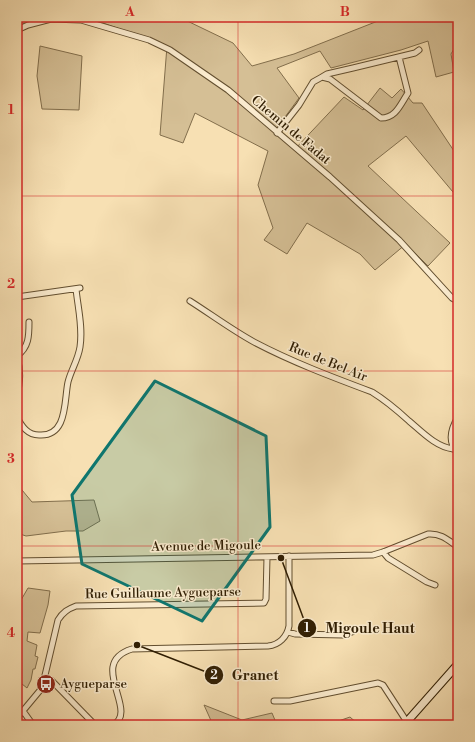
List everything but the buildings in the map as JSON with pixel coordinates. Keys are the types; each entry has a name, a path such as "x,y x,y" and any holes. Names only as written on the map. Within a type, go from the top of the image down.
{"street":[{"name":"Chemin de Fadat","path":"17,30 28,25 51,19 81,18 149,40 170,50 228,90 330,177 398,240 452,298 458,301"},
{"path":"277,133 299,105 313,82 322,77 346,69 415,53 419,50"},
{"path":"322,77 330,79 381,118 388,118 394,115 408,94 399,57"},
{"path":"17,297 78,288 80,323 80,347 68,383 64,414 59,426 54,431 46,435 30,434 23,428 17,417"},
{"name":"Rue de Bel Air","path":"190,301 228,328 254,342 372,392 385,400 435,442 447,448 453,449"},
{"path":"17,396 20,381 20,369 17,356 26,348 29,322"},
{"path":"458,417 451,434 453,449 458,454"},
{"path":"458,490 458,508"},
{"name":"Avenue de Migoule","path":"17,561 373,555 428,534 436,533 442,535 458,547"},
{"path":"383,552 388,558 427,582 435,584"},
{"name":"Rue Guillaume Aygueparse","path":"17,718 37,696 42,688 58,620 62,613 69,608 76,606 264,602 266,599 267,556"},
{"path":"113,725 116,724 121,715 121,706 112,677 113,667 117,658 123,652 132,649 274,646 283,640 288,632 288,556"},
{"path":"288,632 295,634 343,635 352,632"},
{"path":"274,701 290,701 378,682 383,685 406,724 458,664"},
{"path":"45,678 54,682 95,725"},
{"path":"23,711 33,725"}],"highlighted area":[{"path":"155,381 266,436 270,527 202,621 82,564 72,495"}],"shaded area":[{"path":"17,17 40,17 40,19 17,27"},
{"path":"93,17 179,17 233,43 252,66 294,54 388,17 458,17 458,42 451,54 454,72 436,77 428,41 401,50 331,68 320,51 277,68 299,98 274,132 295,149 344,97 363,110 380,88 392,98 401,89 413,103 422,103 458,157 458,198 406,136 368,166 450,243 428,266 406,244 375,270 360,254 307,223 287,254 264,240 273,228 258,185 268,151 195,113 183,143 160,135 167,46 92,19"},
{"path":"40,46 82,56 79,110 42,109 37,76"},
{"path":"458,424 458,450 454,438"},
{"path":"17,484 32,502 94,500 100,521 83,531 66,531 26,536 17,533"},
{"path":"28,588 50,591 48,605 40,633 28,632 27,641 37,645 35,656 38,657 27,688 17,680 17,607"},
{"path":"204,705 242,720 272,713 277,725 213,725"},
{"path":"350,717 359,725 327,725"}],"place":[{"name":"Migoule Haut","path":"281,558"},
{"name":"Granet","path":"137,645"},
{"name":"Aygueparse","path":"46,684"}]}
